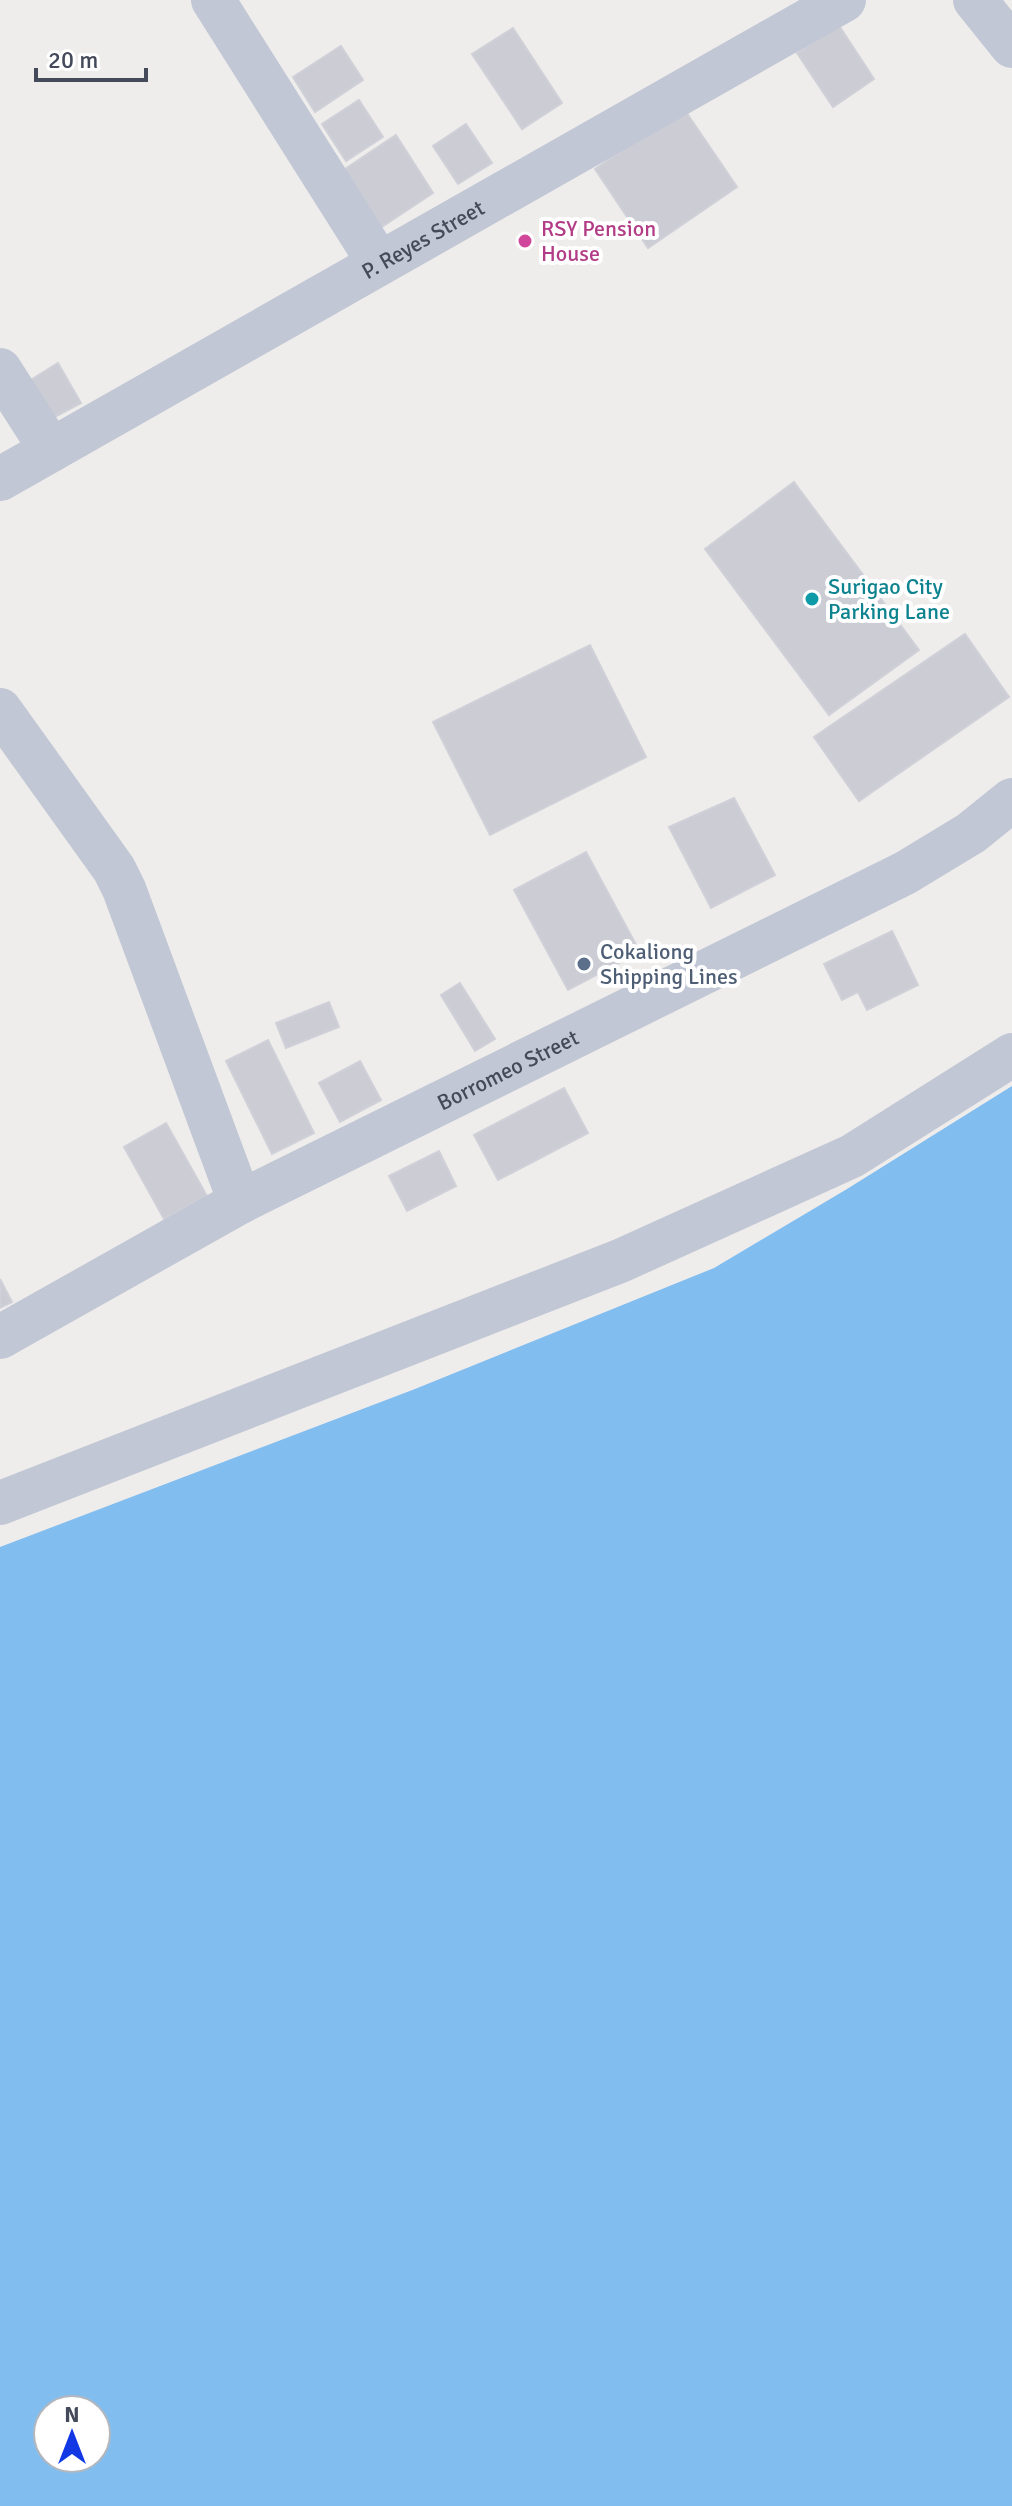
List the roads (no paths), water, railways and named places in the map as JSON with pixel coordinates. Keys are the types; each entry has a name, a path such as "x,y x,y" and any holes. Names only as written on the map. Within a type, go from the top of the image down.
{"street":[{"path":"213,0 379,263"},
{"name":"P. Reyes Street","path":"0,479 844,0"},
{"path":"975,0 1012,46"},
{"path":"0,370 51,450"},
{"path":"0,710 114,869 124,889 240,1202"},
{"name":"Borromeo Street","path":"0,1337 240,1202 905,873 971,833 1012,800"},
{"path":"0,1503 634,1254 852,1156 1012,1055"}],"water":[{"path":"1012,1086 1012,2506 0,2506 0,1547 415,1389 714,1268"}],"place":[{"name":"RSY Pension House","path":"525,241"},
{"name":"Surigao City Parking Lane","path":"812,599"},
{"name":"Cokaliong Shipping Lines","path":"584,964"}]}
